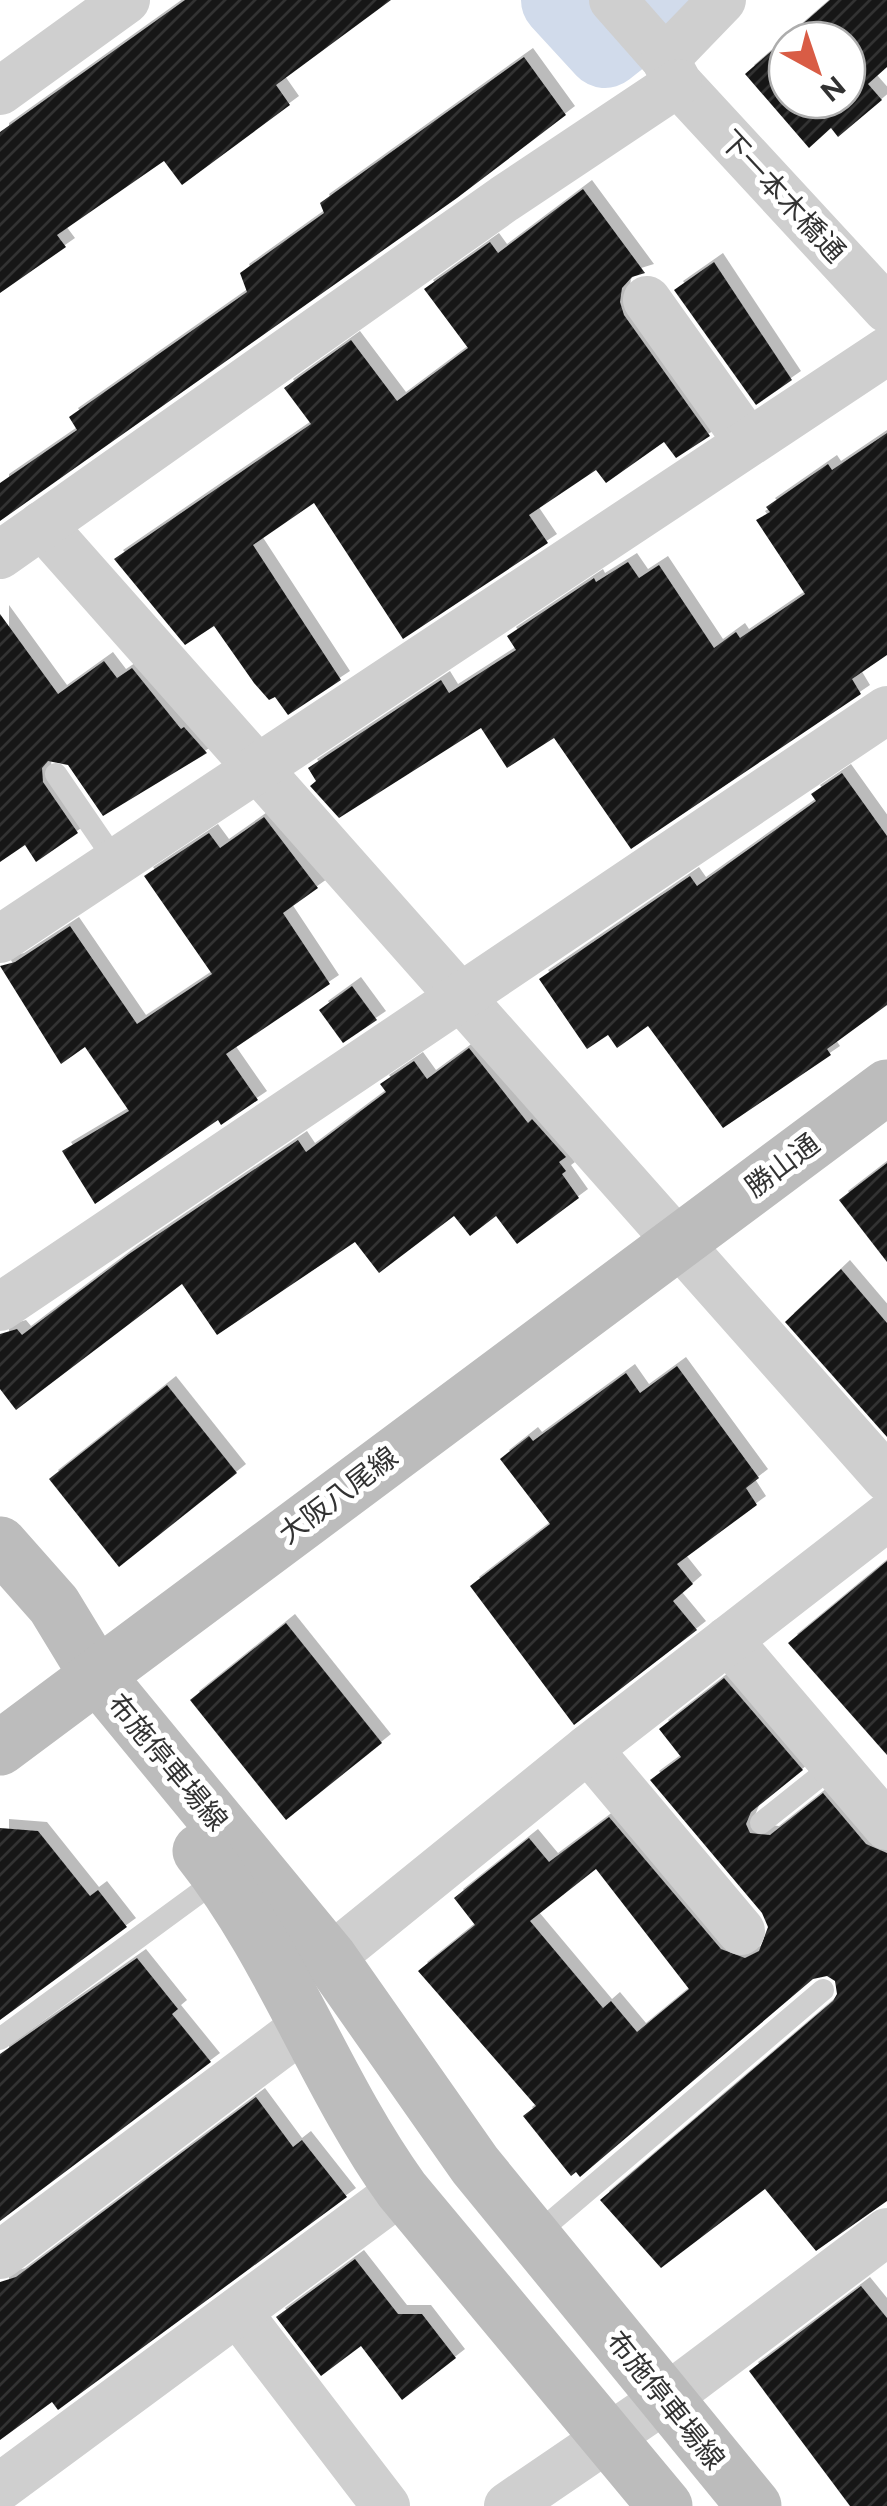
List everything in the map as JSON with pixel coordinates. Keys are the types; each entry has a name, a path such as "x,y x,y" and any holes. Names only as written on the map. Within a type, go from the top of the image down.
{"main road":[{"name":"勝山通","path":"677,1244 887,1088"},
{"name":"大阪八尾線","path":"0,1748 677,1244"},
{"path":"0,1544 54,1606 96,1674"},
{"name":"布施停車場線","path":"96,1674 127,1759 221,1877 366,2139 402,2190 665,2506"},
{"name":"布施停車場線","path":"96,1674 330,1958 475,2165 754,2506"}],"street":[{"path":"0,92 126,0"},
{"path":"0,555 504,199 646,40 722,0"},
{"name":"下一本木橋通","path":"646,40 887,309"},
{"path":"648,300 748,442"},
{"path":"0,939 887,351"},
{"path":"42,524 458,996 591,1139 677,1244 887,1478"},
{"path":"0,1307 887,710"},
{"path":"330,1958 588,1749 887,1517"},
{"path":"728,1640 887,1826"},
{"path":"588,1749 741,1932"},
{"path":"7,2235 305,2026"},
{"path":"0,2488 402,2190"},
{"path":"508,2506 664,2399 887,2232"},
{"path":"239,2314 386,2506"}],"lane":[{"path":"56,774 117,863"},
{"path":"761,1822 834,1764"},
{"path":"0,2039 221,1877"},
{"path":"533,2236 823,1990"}],"building":[{"path":"185,0 391,0 276,85 290,105 182,185 164,161 57,235 66,247 0,293 0,132"},
{"path":"830,0 887,0 887,67 868,84 882,100 867,113 867,20 807,20"},
{"path":"767,55 767,99 745,74"},
{"path":"524,57 566,115 457,198 0,521 0,483 77,430 69,417 247,292 240,273 324,213 320,203"},
{"path":"785,120 858,120 838,137 831,128 809,148"},
{"path":"583,189 645,273 632,277 622,288 620,302 624,315 710,436 676,458 664,442 606,483 596,470 529,515 548,543 403,639 314,503 253,545 341,680 288,715 275,697 269,700 254,683 214,626 185,645 114,559 311,424 284,388 351,340 397,401 468,348 424,289 490,242 498,253"},
{"path":"714,262 792,380 756,405 674,290"},
{"path":"887,433 887,655 852,679 861,694 631,849 554,738 507,768 481,728 339,818 310,786 316,781 308,768 441,680 449,693 516,650 507,636 594,578 596,582 628,562 639,578 659,565 714,648 736,632 740,638 805,594 756,520 770,512 766,507 828,464 832,470"},
{"path":"0,614 58,694 104,661 117,678 132,668 181,729 184,727 207,753 103,816 68,765 48,761 42,768 43,782 78,833 36,862 25,845 0,862"},
{"path":"842,773 887,836 887,1005 827,1049 831,1055 723,1128 648,1026 617,1048 608,1035 587,1049 539,979 690,876 697,886 816,801 811,794"},
{"path":"264,817 318,888 283,913 330,984 226,1054 258,1100 221,1125 218,1120 95,1204 62,1151 129,1111 85,1047 61,1064 0,966 15,962 70,926 137,1024 212,974 144,876 209,833 220,848"},
{"path":"352,986 377,1020 343,1043 319,1010"},
{"path":"469,1048 528,1123 532,1119 566,1157 559,1162 566,1171 562,1174 579,1198 517,1244 496,1216 470,1236 454,1216 379,1273 355,1242 217,1335 182,1284 16,1410 0,1389 0,1334 17,1329 22,1335 129,1254 298,1140 306,1152 386,1092 380,1084 414,1061 427,1079"},
{"path":"887,1163 887,1262 839,1200"},
{"path":"841,1269 887,1323 887,1437 785,1322"},
{"path":"677,1366 759,1478 746,1488 757,1505 677,1564 693,1584 673,1601 697,1630 574,1725 470,1586 550,1524 500,1459 529,1436 533,1441 626,1373 640,1393"},
{"path":"167,1385 237,1473 119,1567 49,1479"},
{"path":"887,1561 887,1755 788,1643"},
{"path":"286,1623 382,1743 286,1820 190,1700"},
{"path":"724,1678 803,1770 751,1812 746,1824 750,1833 770,1835 823,1793 866,1844 887,1853 887,2201 816,2251 765,2189 661,2268 600,2200 833,2001 837,1994 835,1981 827,1976 813,1979 580,2177 576,2172 571,2176 523,2116 536,2106 418,1971 475,1925 454,1898 529,1838 549,1862 609,1817 721,1949 745,1958 759,1951 768,1927 762,1913 650,1780 681,1757 659,1729","holes":["596,1869 689,1989 637,2032 611,2001 603,2008 530,1921"]},
{"path":"0,1828 38,1831 90,1896 98,1890 127,1927 0,2020"},
{"path":"137,1958 178,2009 172,2014 211,2062 0,2221 0,2054"},
{"path":"256,2097 293,2147 302,2140 347,2197 58,2410 52,2402 0,2440 0,2282 16,2277"},
{"path":"355,2259 398,2314 422,2314 456,2358 402,2400 361,2346 321,2376 276,2317"},
{"path":"861,2286 887,2318 887,2506 850,2506 749,2371"}],"waterway":[{"path":"560,0 605,49 667,0"}]}
